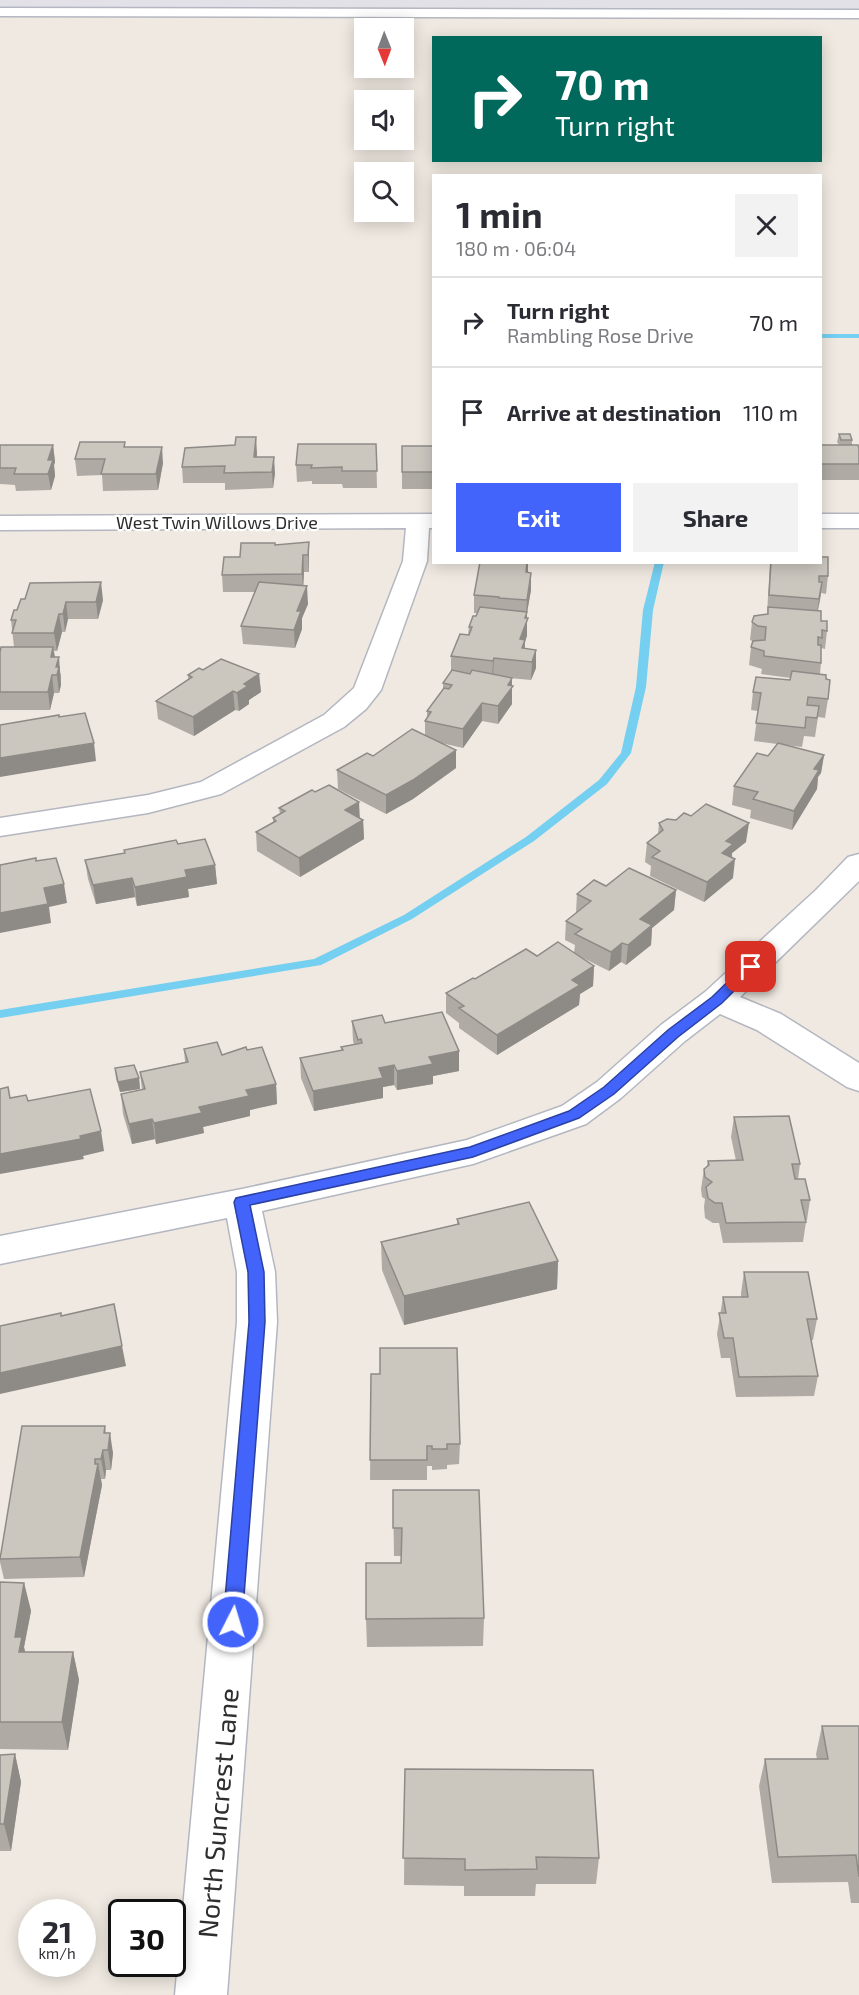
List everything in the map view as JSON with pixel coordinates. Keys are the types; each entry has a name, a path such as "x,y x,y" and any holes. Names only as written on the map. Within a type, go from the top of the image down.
{"street":[{"path":"0,12 859,14"},
{"path":"0,827 148,804 211,788 334,721 356,703 367,690 415,561 426,521"},
{"name":"West Twin Willows Drive","path":"0,523 426,521"},
{"path":"822,521 859,521"},
{"path":"0,1250 242,1202 473,1151 574,1115 609,1090 673,1033 717,1000 827,897 859,863"},
{"path":"717,1000 769,1022 859,1079"},
{"name":"North Suncrest Lane","path":"201,1995 257,1322 256,1272 242,1202"}],"shaded area":[{"path":"0,0 859,0 859,14 0,12"}],"building":[{"path":"839,434 850,434 852,440 841,440"},
{"path":"236,437 256,437 254,457 274,457 272,472 224,473 225,466 182,467 185,448 235,445"},
{"path":"80,442 125,442 124,447 162,447 156,474 101,474 105,459 75,459"},
{"path":"298,444 376,444 377,471 342,471 342,467 311,468 312,465 296,465"},
{"path":"0,445 53,445 48,460 53,460 48,474 14,474 16,468 0,468"},
{"path":"822,445 858,445 859,464 822,464"},
{"path":"402,446 432,446 432,472 402,472"},
{"path":"309,542 308,555 303,555 302,574 222,575 224,557 240,557 241,543 275,543 275,545"},
{"path":"822,557 828,557 828,576 819,576 819,582 822,582 819,599 769,595 771,564 822,564"},
{"path":"480,564 527,564 526,572 531,573 527,600 474,595"},
{"path":"101,582 96,602 66,602 63,614 59,614 54,633 12,633 16,620 11,620 14,610 17,610 21,599 25,599 30,583"},
{"path":"259,582 307,586 297,611 301,611 294,630 241,626"},
{"path":"480,607 527,612 525,618 528,618 520,639 525,640 522,648 536,650 532,662 494,658 493,661 451,656 460,634 469,635 473,616 476,616"},
{"path":"768,607 821,611 821,621 827,621 827,631 822,630 822,638 818,637 818,645 821,645 821,663 764,656 764,651 751,647 753,641 765,640 766,627 752,622 754,616 768,614"},
{"path":"1,647 53,647 51,657 59,657 56,667 59,667 57,675 52,675 48,692 0,692"},
{"path":"221,659 259,674 244,684 248,686 237,693 233,691 193,717 156,701 192,677 188,675 199,668 203,670"},
{"path":"452,670 470,674 472,670 512,678 508,685 513,686 498,706 482,703 463,729 425,721 431,712 427,711 444,688 449,689 452,685 443,683"},
{"path":"792,671 826,675 826,679 830,680 828,699 808,697 807,705 819,706 817,718 806,717 805,728 756,723 761,693 753,692 756,677 790,680"},
{"path":"85,713 94,743 0,758 0,725"},
{"path":"412,729 456,750 413,780 386,795 337,770 367,753 373,756"},
{"path":"778,743 824,755 814,769 819,770 794,811 753,799 758,792 734,786 757,753 768,756"},
{"path":"329,785 359,802 345,810 363,820 299,858 256,832 276,821 273,818 285,811 279,808 312,790 315,792"},
{"path":"706,804 749,823 726,841 733,844 722,853 735,859 707,882 652,857 660,851 647,843 663,830 659,823 667,819 676,820 684,813 691,816"},
{"path":"205,839 215,865 185,870 187,877 135,887 132,878 93,885 85,860 176,840 178,844"},
{"path":"36,858 36,861 56,858 64,884 44,888 48,904 0,913 0,865"},
{"path":"629,868 676,890 640,919 652,925 628,945 622,943 611,952 575,934 582,929 566,921 591,901 577,894 594,880 606,886"},
{"path":"558,942 594,966 572,980 580,985 497,1035 459,1008 464,1006 446,993 526,949 537,956"},
{"path":"442,1012 459,1051 429,1057 433,1064 397,1071 394,1065 379,1068 383,1078 313,1091 300,1058 343,1050 341,1047 362,1043 361,1039 358,1040 352,1021 382,1015 385,1023"},
{"path":"217,1042 222,1055 246,1047 247,1050 262,1047 276,1084 246,1090 249,1096 199,1107 202,1113 154,1123 152,1119 129,1124 121,1094 145,1089 140,1072 188,1062 184,1049"},
{"path":"134,1065 139,1078 118,1082 115,1068"},
{"path":"8,1087 10,1098 26,1095 28,1101 90,1089 101,1131 80,1136 81,1139 0,1154 0,1089"},
{"path":"789,1116 800,1164 792,1164 795,1179 805,1179 810,1200 801,1200 806,1222 726,1223 722,1203 715,1203 708,1198 706,1187 712,1182 705,1177 704,1169 709,1165 708,1161 743,1160 734,1117"},
{"path":"529,1202 558,1261 404,1296 381,1242 459,1224 457,1219"},
{"path":"744,1272 808,1272 817,1319 807,1319 818,1376 739,1377 733,1338 724,1338 719,1313 726,1313 723,1297 748,1297"},
{"path":"114,1304 122,1346 0,1373 0,1326"},
{"path":"380,1348 457,1348 460,1444 447,1444 447,1449 432,1449 432,1446 427,1446 427,1460 370,1460 371,1374 380,1374"},
{"path":"22,1426 105,1426 104,1433 110,1433 108,1450 103,1450 101,1459 95,1459 95,1464 98,1464 80,1557 0,1559"},
{"path":"393,1490 479,1490 484,1618 366,1619 366,1563 401,1563 402,1528 393,1528"},
{"path":"0,1582 24,1583 15,1637 22,1637 19,1652 73,1652 62,1722 0,1722"},
{"path":"822,1726 859,1726 859,1877 856,1855 778,1857 765,1759 828,1759"},
{"path":"15,1754 4,1824 0,1824 0,1755"},
{"path":"405,1769 593,1770 599,1858 536,1857 537,1869 465,1870 465,1859 403,1858"}],"waterway":[{"path":"822,336 859,336"},
{"path":"0,1014 317,962 408,917 530,839 603,782 626,753 641,687 648,610 660,564"}],"route":[{"path":"233,1622 257,1322 256,1272 242,1202 473,1151 574,1115 609,1090 673,1033 717,1000 751,967"}]}
